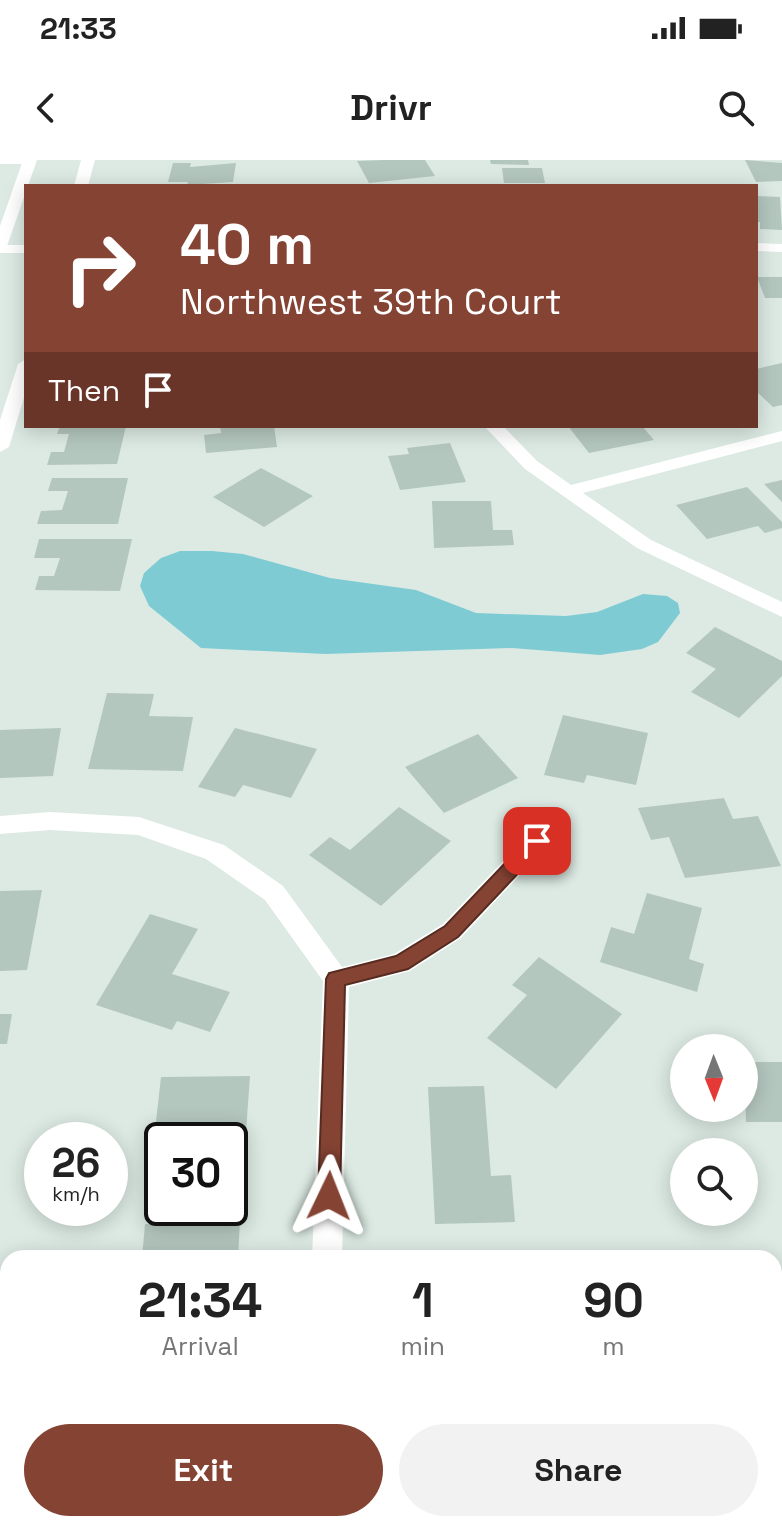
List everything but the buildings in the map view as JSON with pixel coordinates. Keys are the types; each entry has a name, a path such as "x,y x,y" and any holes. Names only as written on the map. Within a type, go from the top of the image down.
{"street":[{"path":"24,249 0,248 30,160"},
{"path":"82,184 88,160"},
{"path":"758,247 782,248"},
{"path":"0,447 24,370"},
{"path":"495,428 531,465 644,544 782,610"},
{"path":"569,491 782,436"},
{"path":"0,825 50,821 139,826 215,852 274,893 336,979 327,1250"},
{"path":"336,979 401,963 452,931 537,841"}],"lane":[{"path":"0,161 30,160"}],"water":[{"path":"180,551 243,554 330,578 416,590 476,613 566,616 597,612 643,594 667,596 678,603 680,613 658,642 642,649 600,655 512,648 325,654 201,648 149,606 140,586 144,573 161,558"}],"route":[{"path":"329,1196 336,979 401,963 452,931 537,841"}]}
